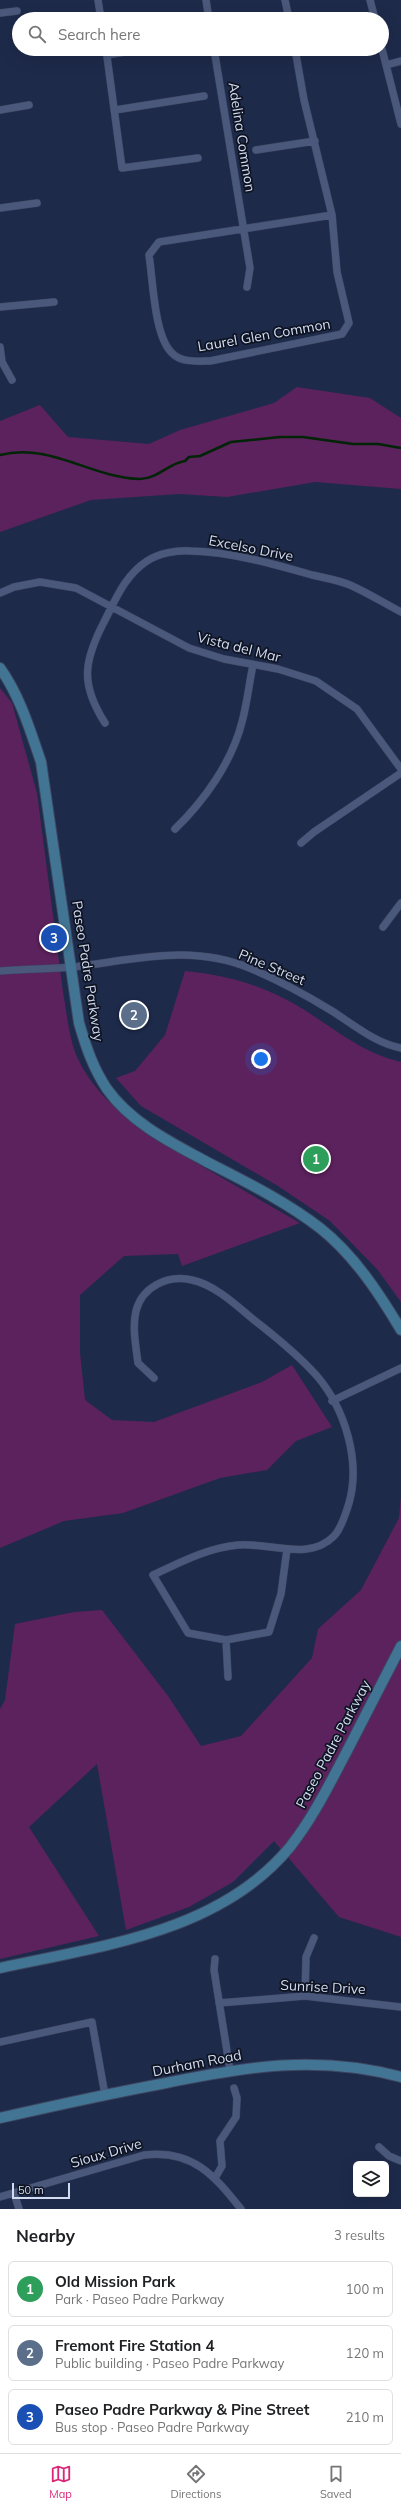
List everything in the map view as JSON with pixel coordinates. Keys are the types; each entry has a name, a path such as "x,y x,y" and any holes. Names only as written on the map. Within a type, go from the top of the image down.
{"main road":[{"name":"Paseo Padre Parkway","path":"0,668 10,682 27,721 41,762 79,1023 88,1054 108,1091 133,1116 168,1141 273,1197 320,1229 363,1272 401,1330"},
{"name":"Paseo Padre Parkway","path":"0,1968 136,1938 200,1915 247,1887 289,1847 322,1799 401,1646"},
{"name":"Durham Road","path":"0,2118 230,2070 301,2063 343,2066 401,2077"}],"street":[{"path":"98,0 100,12"},
{"path":"206,0 208,12"},
{"path":"285,0 288,12"},
{"path":"370,0 373,12"},
{"path":"0,13 17,11"},
{"path":"107,56 122,168 198,158"},
{"name":"Adelina Common","path":"215,56 250,268 247,287"},
{"name":"Laurel Glen Common","path":"297,56 304,100 332,215 337,272 349,323 342,334 210,362 190,362 172,354 161,337 149,255 159,242 332,215"},
{"path":"384,56 401,124"},
{"path":"386,65 401,61"},
{"path":"115,110 204,96"},
{"path":"0,110 29,105"},
{"path":"256,150 315,141"},
{"path":"0,208 37,203"},
{"path":"0,307 54,302"},
{"path":"0,347 2,362 12,380"},
{"name":"Excelso Drive","path":"105,723 92,703 87,679 90,649 125,582 134,571 148,560 170,553 190,551 222,554 287,568 350,585 401,612"},
{"name":"Vista del Mar","path":"0,594 14,587 40,582 76,588 190,648 253,665 278,669 316,681 357,709 401,769"},
{"path":"175,829 196,809 226,761 242,724 253,665"},
{"path":"301,843 314,832 401,773"},
{"path":"383,927 401,903"},
{"name":"Pine Street","path":"0,971 72,967 148,955 178,954 218,959 250,968 292,986 359,1031 401,1048"},
{"path":"154,1378 138,1363 135,1312 141,1299 151,1288 163,1281 178,1278 205,1284 237,1306 290,1348 318,1377 332,1401 348,1435 352,1450 354,1469 352,1491 346,1511 335,1535 318,1548 287,1549 239,1545 204,1551 153,1575 188,1633 226,1640 269,1632 281,1594 287,1549"},
{"path":"332,1401 401,1368"},
{"path":"226,1640 228,1677"},
{"path":"305,1996 306,1957 314,1938"},
{"path":"215,1959 214,1970 230,2070"},
{"name":"Sunrise Drive","path":"219,2002 305,1996 401,2007"},
{"path":"0,2042 92,2022 105,2095"},
{"path":"215,2178 222,2166 220,2142 236,2117 237,2098 234,2088"},
{"path":"379,2147 389,2156 401,2161"},
{"name":"Sioux Drive","path":"0,2198 144,2155 159,2153 174,2154 188,2159 215,2178 241,2209"},
{"path":"14,2193 19,2209"}],"shaded area":[{"path":"297,387 370,398 401,418 401,489 315,482 227,497 179,494 91,500 0,532 0,421 40,405 68,437 149,444 180,430 274,403"},
{"path":"0,688 12,703 37,793 67,1018 73,1045 85,1072 110,1103 151,1137 300,1223 182,1266 178,1254 124,1256 80,1295 80,1353 85,1400 112,1420 154,1422 262,1382 292,1365 332,1427 296,1441 267,1470 220,1478 123,1513 64,1521 0,1548"},
{"path":"185,971 216,975 261,988 303,1009 361,1047 401,1062 401,1302 377,1269 330,1221 278,1186 141,1106 116,1078 135,1071 165,1035"},
{"path":"401,1497 401,1937 339,1917 274,1841 233,1882 189,1907 126,1930 97,1764 29,1827 99,1936 0,1959 0,1709 5,1700 15,1624 74,1612 102,1610 168,1696 201,1746 241,1736 312,1658 318,1629 361,1590 399,1518"}],"waterway":[{"path":"0,455 18,452 36,453 104,473 140,479 157,474 179,462 185,461 189,457 200,456 231,442 280,437 303,437 353,444 378,444 401,448"}],"place":[{"name":"Paseo Padre Parkway & Pine Street","path":"54,938"},
{"name":"Fremont Fire Station 4","path":"134,1015"},
{"name":"Old Mission Park","path":"316,1159"}]}
